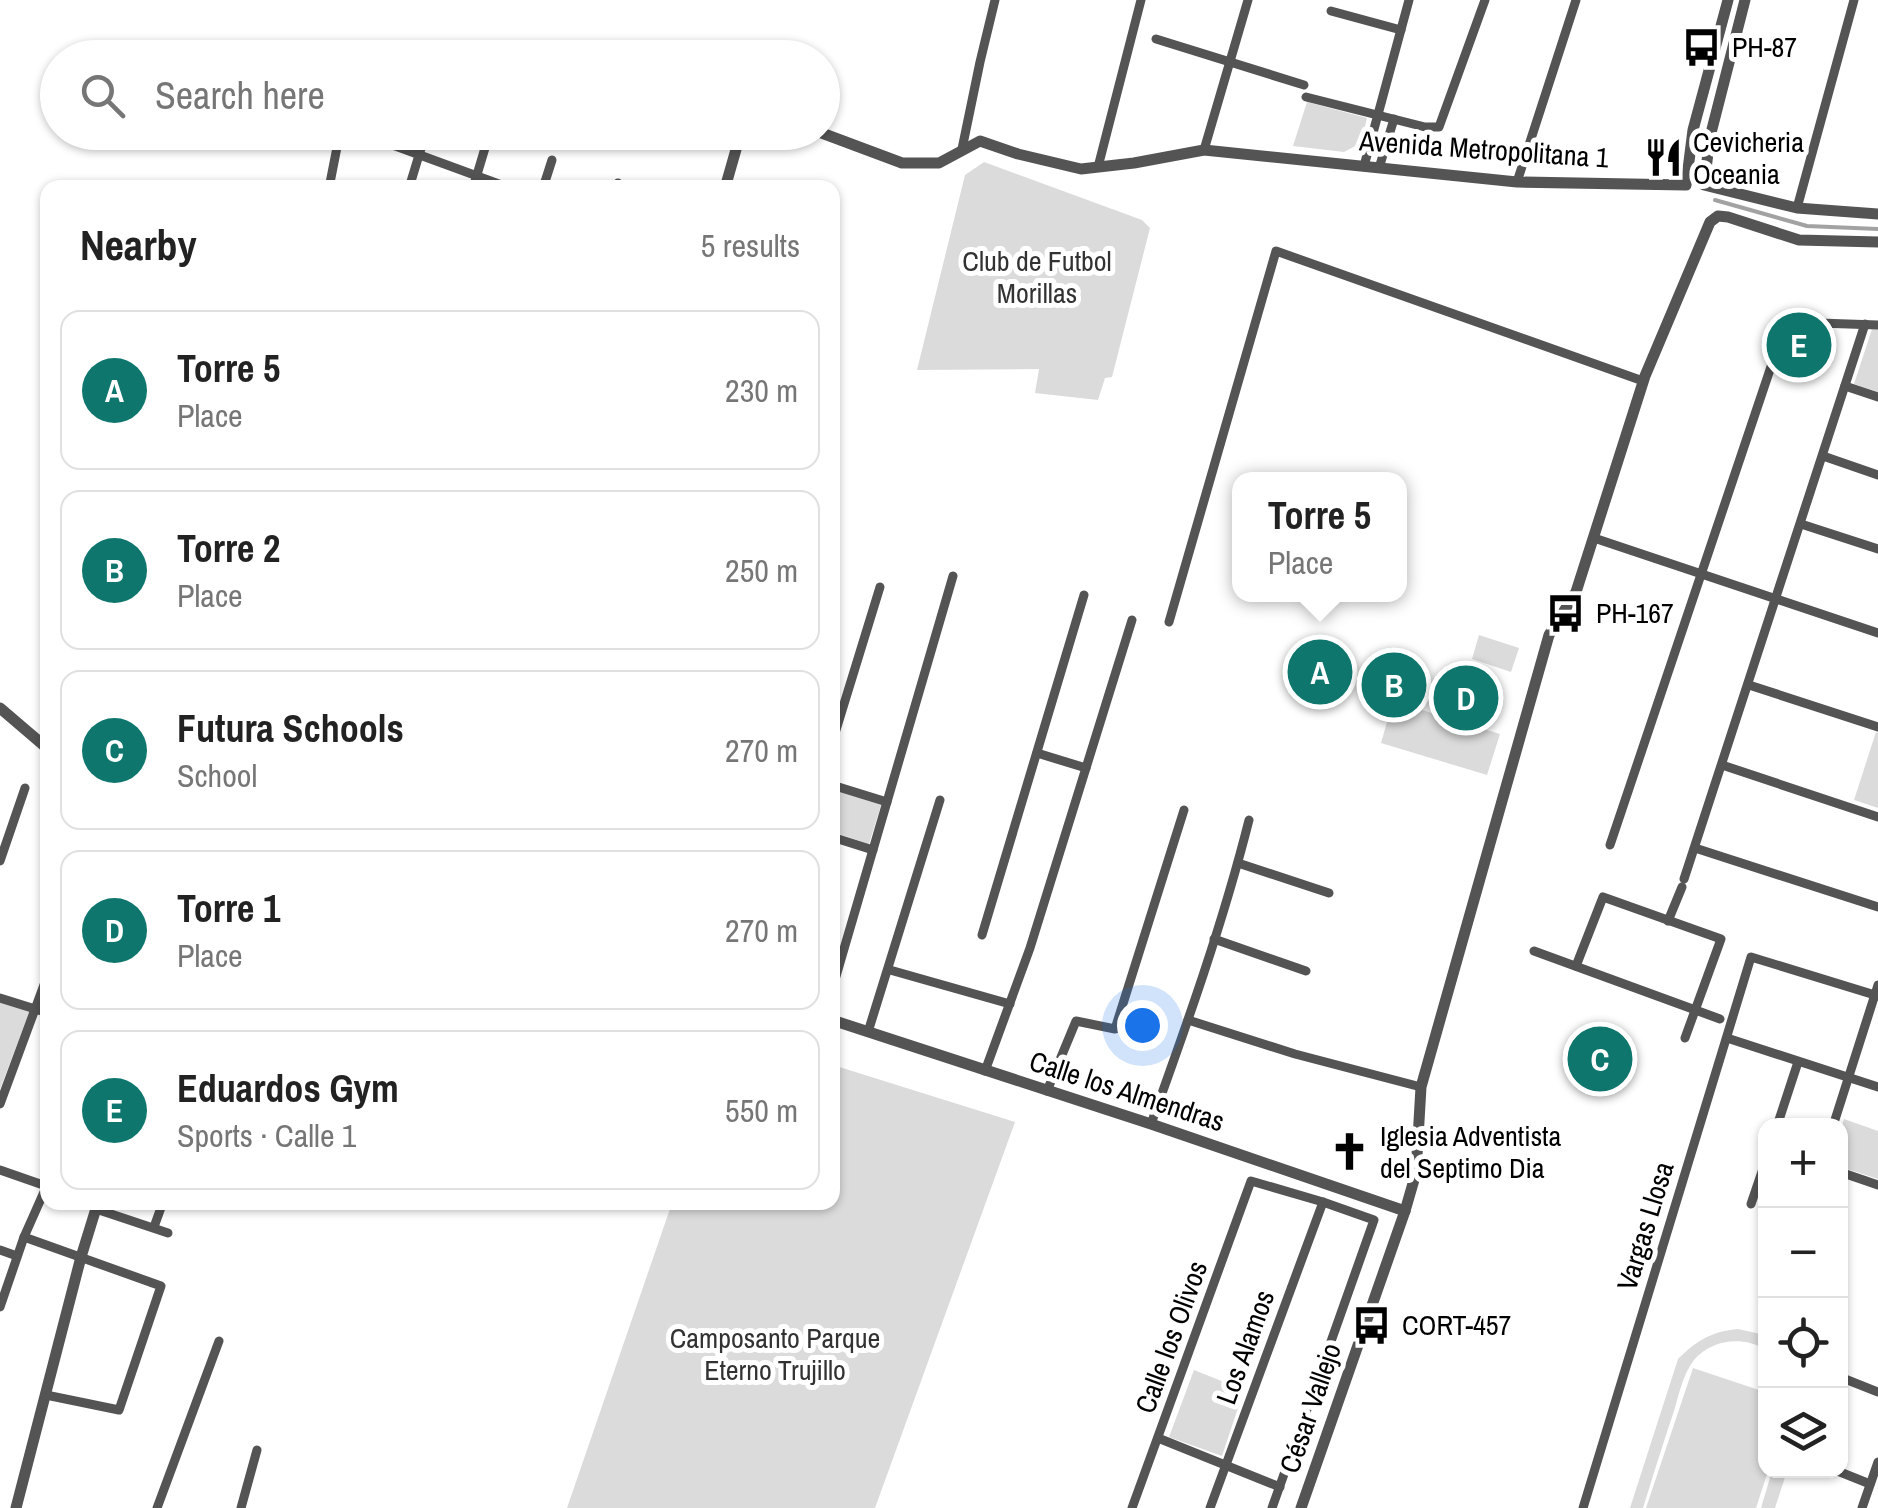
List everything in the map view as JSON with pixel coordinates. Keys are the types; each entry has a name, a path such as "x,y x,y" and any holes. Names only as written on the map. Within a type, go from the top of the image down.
{"street":[{"path":"962,149 995,0"},
{"path":"1098,167 1141,0"},
{"path":"1204,150 1248,0"},
{"path":"1364,166 1409,0"},
{"path":"1306,97 1376,116 1439,127 1485,0"},
{"path":"1518,182 1576,0"},
{"path":"1686,185 1693,130 1728,0"},
{"path":"1704,185 1710,136 1744,0"},
{"path":"1797,208 1854,0"},
{"path":"1331,11 1401,30"},
{"path":"1156,39 1304,85"},
{"path":"1379,168 1394,119"},
{"name":"Avenida Metropolitana 1","path":"840,140 902,163 939,163 980,141 1082,168 1204,150 1518,182 1704,185 1797,208 1878,213"},
{"path":"331,180 336,150"},
{"path":"406,150 488,180"},
{"path":"411,180 421,150"},
{"path":"476,180 485,150"},
{"path":"727,180 737,150"},
{"path":"546,180 552,160"},
{"name":"César Vallejo","path":"1301,1508 1416,1173 1421,1087 1549,635 1576,592 1644,381 1710,222 1718,216 1799,240 1878,242"},
{"path":"1170,622 1276,251 1644,381"},
{"path":"1668,921 1865,324"},
{"path":"1610,845 1785,325 1878,325"},
{"path":"1845,386 1878,397"},
{"path":"1823,456 1878,475"},
{"path":"1801,524 1878,549"},
{"path":"1594,538 1878,633"},
{"path":"840,963 953,576"},
{"path":"840,717 880,587"},
{"path":"982,935 1084,595"},
{"path":"986,1071 1030,948 1132,620"},
{"path":"1749,685 1878,727"},
{"path":"0,708 40,742"},
{"path":"1037,753 1086,768"},
{"path":"1722,765 1878,816"},
{"path":"840,787 887,802"},
{"path":"0,862 25,788"},
{"path":"868,1032 940,800"},
{"path":"1047,1090 1076,1021 1115,1029 1184,810"},
{"path":"1151,1124 1214,940 1249,820"},
{"path":"840,840 873,850"},
{"path":"1694,848 1878,907"},
{"path":"1238,863 1329,893"},
{"path":"1576,966 1603,898 1721,940 1685,1038"},
{"path":"1214,940 1306,971"},
{"path":"1534,951 1720,1019"},
{"name":"Vargas Llosa","path":"1583,1508 1751,957 1877,992"},
{"path":"890,970 1010,1004"},
{"path":"1835,1118 1877,992"},
{"path":"0,998 40,1011"},
{"path":"0,1102 40,998"},
{"path":"1188,1020 1295,1054 1421,1087"},
{"name":"Calle los Almendras","path":"840,1023 1405,1211"},
{"path":"1727,1038 1878,1087"},
{"path":"1780,1118 1798,1062"},
{"path":"0,1170 40,1182"},
{"path":"1848,1175 1878,1185"},
{"name":"Calle los Olivos","path":"1132,1508 1251,1180 1323,1202"},
{"path":"1751,1204 1758,1183"},
{"path":"0,1306 40,1200"},
{"path":"1272,1508 1374,1220 1323,1202"},
{"name":"Los Alamos","path":"1210,1508 1323,1202"},
{"path":"16,1508 96,1210"},
{"path":"108,1210 168,1233"},
{"path":"154,1227 160,1210"},
{"path":"24,1237 162,1286 118,1410 46,1396"},
{"path":"0,1250 17,1256"},
{"path":"157,1508 218,1341"},
{"path":"1848,1380 1878,1392"},
{"path":"1158,1438 1280,1486"},
{"path":"241,1508 257,1450"},
{"path":"1862,1508 1878,1462"},
{"path":"1848,1475 1870,1484"}],"green space":[{"path":"1307,102 1367,118 1361,143 1344,152 1293,146"},
{"name":"Club de Futbol Morillas","path":"984,162 1142,220 1150,228 1112,377 1105,378 1098,400 1035,393 1039,369 917,370 965,175"},
{"path":"1872,329 1878,329 1878,392 1854,384"},
{"path":"1479,635 1519,648 1511,672 1472,659"},
{"path":"1393,701 1500,734 1487,775 1381,743"},
{"path":"1878,733 1878,808 1854,800"},
{"path":"840,791 881,805 869,844 840,834"},
{"path":"0,1001 30,1010 0,1089"},
{"name":"Camposanto Parque Eterno Trujillo","path":"840,1067 1015,1122 875,1508 567,1508 670,1210 840,1210"},
{"path":"1848,1120 1878,1131 1878,1179 1848,1169"},
{"path":"1738,1329 1758,1333 1758,1346 1737,1341 1718,1344 1694,1360 1682,1384 1643,1508 1630,1508 1678,1359 1705,1338"},
{"path":"1693,1368 1758,1390 1758,1478 1766,1478 1756,1508 1646,1508"},
{"path":"1194,1370 1244,1390 1222,1456 1169,1437"},
{"path":"1770,1478 1785,1478 1775,1508 1761,1508"}],"waterway":[{"path":"1715,200 1807,226 1878,229"}],"place":[{"name":"PH-87","path":"1702,47"},
{"name":"Cevicheria Oceania","path":"1663,158"},
{"name":"Eduardos Gym","path":"1799,345"},
{"name":"PH-167","path":"1566,613"},
{"name":"Torre 5","path":"1320,672"},
{"name":"Torre 2","path":"1394,685"},
{"name":"Torre 1","path":"1466,698"},
{"name":"Futura Schools","path":"1600,1059"},
{"name":"Iglesia Adventista del Septimo Dia","path":"1350,1152"},
{"name":"CORT-457","path":"1372,1325"}]}
